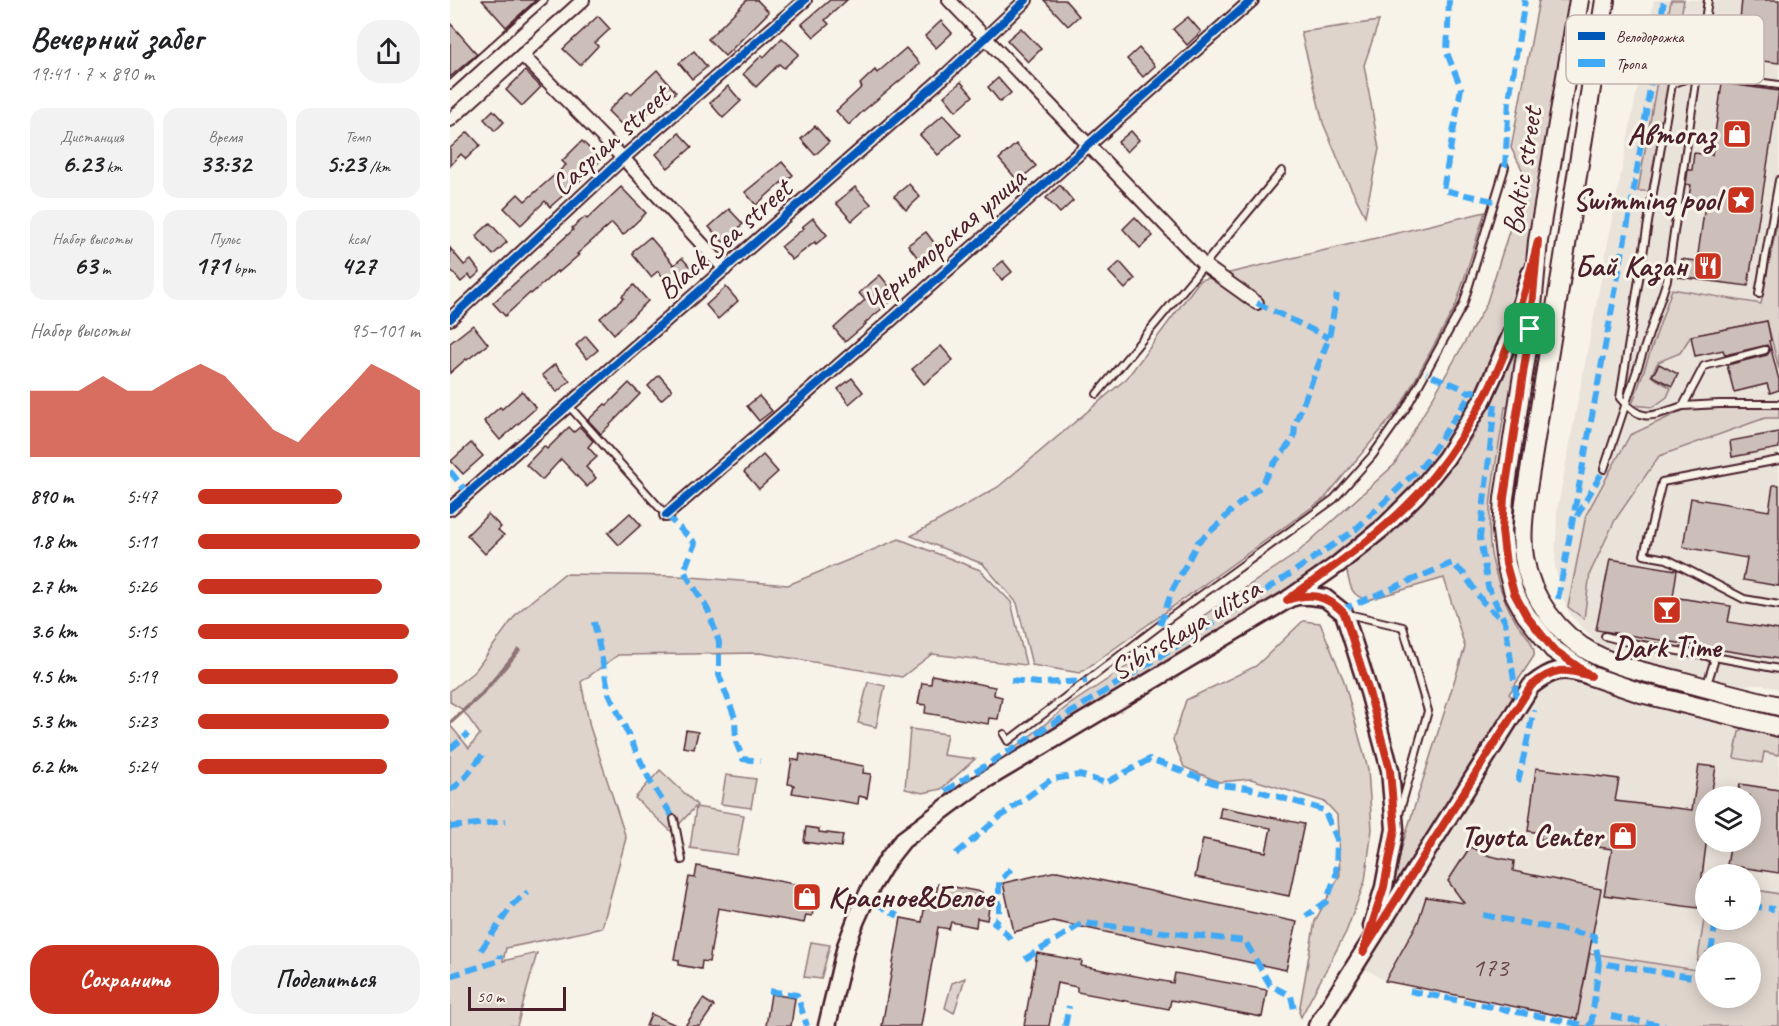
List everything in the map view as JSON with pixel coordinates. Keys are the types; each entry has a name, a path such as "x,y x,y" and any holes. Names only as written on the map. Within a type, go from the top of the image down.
{"main road":[{"name":"Baltic street","path":"1577,15 1580,0"},
{"name":"Baltic street","path":"1603,15 1605,0"},
{"name":"Baltic street","path":"1566,80 1538,241 1530,329 1504,498 1502,531 1506,564 1514,593 1526,615 1553,649 1591,676 1641,693 1779,727"},
{"name":"Baltic street","path":"1592,84 1525,502 1522,529 1524,558 1532,584 1552,621 1566,635 1594,654 1645,673 1779,706"},
{"name":"Sibirskaya ulitsa","path":"827,1026 846,946 856,920 888,858 903,840 975,786 1287,600 1337,565 1418,494 1446,458 1483,399 1515,326 1538,241"},
{"path":"1287,600 1298,596 1317,596 1335,604 1344,613 1390,770 1395,829 1384,887 1363,952"},
{"path":"1317,1026 1531,686 1544,675 1557,670 1571,670 1591,676"}],"street":[{"path":"450,120 583,0"},
{"name":"Caspian street","path":"450,319 623,159 805,0"},
{"path":"949,0 1204,265 1257,303"},
{"name":"Black Sea street","path":"450,509 936,84 1026,0"},
{"name":"Черноморская улица","path":"666,515 891,320 1252,0"},
{"path":"522,55 725,269"}],"lane":[{"path":"450,85 544,0"},
{"path":"1706,15 1708,0"},
{"path":"1764,83 1779,85"},
{"path":"1672,84 1620,398 1635,413 1647,416 1683,406 1779,404"},
{"path":"1604,469 1667,279 1696,84"},
{"path":"1004,734 1008,741 1160,625 1334,499 1372,456 1407,408 1463,306 1505,167"},
{"path":"1097,394 1282,171"},
{"path":"1759,294 1779,180"},
{"path":"1683,406 1704,366 1765,350"},
{"path":"569,406 666,515"},
{"path":"1779,460 1662,482 1644,555 1668,559 1744,599 1779,605"},
{"path":"1344,613 1403,627 1428,711 1395,829"},
{"path":"1605,636 1631,644 1779,669"},
{"path":"1705,687 1714,662 1707,656"},
{"path":"674,819 682,860"}],"shaded area":[{"path":"1539,0 1572,0 1570,15 1566,15 1566,38 1536,228 1514,319 1451,446 1381,524 1305,582 987,770 1069,705 1296,554 1394,465 1486,305 1526,177 1511,148"},
{"path":"1654,0 1779,0 1779,689 1763,685 1739,685 1697,676 1600,645 1571,616 1564,601 1555,568 1557,511 1638,84 1764,84 1764,15 1651,15"},
{"path":"1671,0 1684,0 1681,15 1668,15"},
{"path":"1379,21 1364,65 1379,149 1365,216 1323,123 1301,32"},
{"path":"1656,84 1669,84 1649,191 1638,191"},
{"path":"1485,212 1456,305 1400,407 1325,498 1080,673 1032,665 1017,603 983,564 911,536 998,487 1127,378 1200,280"},
{"path":"1779,214 1779,369 1767,321 1691,336 1680,353 1658,362 1651,376 1671,388 1667,397 1653,407 1632,405 1672,289 1761,304"},
{"path":"1522,336 1512,409 1505,407 1489,523 1492,559 1504,598 1515,620 1533,646 1534,656 1509,694 1513,698 1393,888 1402,846 1465,647 1444,578 1368,600 1357,596 1354,592 1346,567 1403,519 1449,471 1484,415"},
{"path":"1779,407 1779,418 1765,418 1659,456 1615,520 1590,573 1584,619 1568,607 1586,515 1630,435 1686,409"},
{"path":"899,539 980,570 1011,602 1026,665 932,654 902,677 760,653 618,655 581,682 590,727 626,838 602,928 506,948 503,961 537,953 517,1026 450,1026 450,725 469,748 480,734 462,709 450,702 450,691 475,671 517,613 564,574 678,576 788,585"},
{"path":"1303,621 1320,623 1344,681 1368,769 1372,829 1365,881 1346,932 1301,1017 1299,1012 1315,921 1340,875 1337,815 1325,802 1251,779 1219,782 1184,767 1173,740 1186,700 1256,666"},
{"path":"1573,678 1779,732 1779,894 1761,891 1761,864 1695,864 1695,930 1702,930 1700,942 1695,942 1695,970 1591,953 1577,1019 1385,981 1363,967 1537,692 1548,683"},
{"path":"868,682 885,686 876,727 858,723"},
{"path":"1745,727 1779,732 1779,755 1764,752 1762,763 1734,758 1739,732"},
{"path":"910,729 947,734 943,755 975,759 941,789 923,793 905,789"},
{"path":"660,770 697,805 672,832 635,798"},
{"path":"726,775 756,779 751,808 721,804"},
{"path":"696,807 744,815 737,855 690,848"},
{"path":"1761,891 1779,894 1779,1026 1575,1026 1590,953 1695,970 1695,1008 1761,1008 1761,942 1700,942 1702,930 1761,930"},
{"path":"811,942 830,945 821,979 804,977"},
{"path":"965,978 954,1013 945,1008 952,983"}],"building":[{"path":"482,0 536,0 506,27"},
{"path":"747,0 757,0 769,12 725,56 708,39"},
{"path":"830,0 847,0 825,20 829,24 814,37 802,24"},
{"path":"1044,0 1065,0 1079,16 1068,26"},
{"path":"1742,0 1779,0 1779,63 1764,61 1764,15 1740,15"},
{"path":"598,16 610,29 595,43 598,46 580,65 563,49"},
{"path":"1188,17 1201,32 1187,45 1173,29"},
{"path":"941,21 952,33 936,48 925,36"},
{"path":"450,23 477,54 450,77"},
{"path":"1021,28 1041,49 1028,62 1007,40"},
{"path":"782,38 799,54 784,68 779,64 756,87 743,74"},
{"path":"906,48 920,64 849,125 836,111 862,87 860,84 875,70 877,73"},
{"path":"1139,48 1155,66 1143,77 1127,59"},
{"path":"694,51 707,67 692,79 679,63"},
{"path":"657,70 676,92 657,109 654,107 629,132 608,111 628,91 631,94"},
{"path":"525,71 541,87 522,106 506,90"},
{"path":"998,78 1011,93 1000,102 988,87"},
{"path":"961,82 973,96 956,111 944,96"},
{"path":"1722,84 1779,91 1748,286 1679,277 1681,259 1697,261 1705,205 1688,202 1691,185 1686,184 1688,170 1692,170 1694,153 1712,155"},
{"path":"728,86 741,101 723,118 710,103"},
{"path":"493,110 504,122 495,131 484,119"},
{"path":"943,115 961,135 938,155 920,135"},
{"path":"815,126 829,142 815,155 801,139"},
{"path":"1131,131 1139,140 1127,152 1118,142"},
{"path":"468,132 480,145 466,159 461,154 450,166 450,148"},
{"path":"679,133 692,147 668,168 656,154"},
{"path":"582,141 601,160 550,207 545,201 521,225 504,208 518,194 525,201 566,165 562,161"},
{"path":"1016,144 1036,166 1018,181 999,159"},
{"path":"782,162 793,175 756,205 745,192"},
{"path":"909,184 920,197 906,210 894,196"},
{"path":"1060,185 1073,201 1060,213 1046,198"},
{"path":"621,187 646,213 623,235 612,223 577,254 579,255 530,293 505,316 493,303 573,230 572,228 585,217 587,219"},
{"path":"855,187 871,204 852,221 836,203"},
{"path":"729,209 743,224 723,242 709,227"},
{"path":"1135,217 1153,236 1140,248 1123,229"},
{"path":"813,218 827,235 792,260 781,247"},
{"path":"490,223 507,242 493,255 476,236"},
{"path":"926,232 938,248 921,262 908,245"},
{"path":"650,237 674,265 682,258 691,268 670,286 658,271 651,277 633,255 633,251"},
{"path":"450,248 464,265 471,260 480,272 472,279 469,275 461,282 450,269"},
{"path":"1003,261 1012,272 1002,280 993,269"},
{"path":"1120,262 1135,279 1125,289 1109,272"},
{"path":"880,275 897,296 845,342 834,328 865,300 859,293"},
{"path":"634,285 648,301 614,334 600,318 624,298 622,296"},
{"path":"726,287 738,301 718,319 706,305"},
{"path":"1767,321 1779,390 1770,393 1767,384 1734,392 1727,365 1767,355 1770,351 1767,345 1725,355 1723,350 1695,356 1691,336"},
{"path":"473,325 488,344 450,373 450,343"},
{"path":"586,336 598,350 587,359 576,345"},
{"path":"941,346 953,360 924,384 912,369"},
{"path":"555,364 570,381 557,392 542,375"},
{"path":"1659,364 1678,374 1672,386 1652,376"},
{"path":"659,375 672,390 661,400 648,386"},
{"path":"852,378 863,392 849,404 838,389"},
{"path":"629,383 640,394 601,434 588,420"},
{"path":"522,391 536,408 500,440 484,421"},
{"path":"759,396 772,411 759,421 747,406"},
{"path":"569,427 574,432 580,427 593,441 588,447 597,457 586,467 596,478 587,487 561,459 542,480 526,465 544,446 547,449"},
{"path":"1779,432 1779,448 1732,457 1730,441"},
{"path":"471,443 483,456 463,474 451,461"},
{"path":"763,455 778,472 759,489 744,472"},
{"path":"1773,485 1779,485 1779,586 1743,580 1747,558 1683,547 1691,498 1769,511"},
{"path":"630,513 641,525 619,545 608,533"},
{"path":"488,514 501,527 498,530 504,535 485,554 467,535"},
{"path":"1610,559 1677,570 1673,597 1731,606 1728,622 1779,630 1779,659 1596,630"},
{"path":"932,675 995,687 994,695 1002,697 998,719 989,718 988,724 925,713 926,705 918,704 922,683 931,684"},
{"path":"686,730 698,732 694,749 683,747"},
{"path":"800,754 864,766 863,773 871,774 867,798 859,796 858,804 792,793 794,785 788,784 792,759 799,761"},
{"name":"Toyota Center","path":"1699,765 1716,767 1713,786 1696,786"},
{"name":"Toyota Center","path":"1536,768 1619,779 1615,801 1692,810 1695,791 1695,852 1705,852 1704,864 1695,864 1695,908 1604,895 1612,849 1540,839 1541,833 1528,831"},
{"path":"1761,787 1779,790 1779,873 1761,870 1761,864 1727,864 1729,852 1761,852"},
{"path":"1221,807 1304,824 1289,896 1195,877 1203,839 1266,852 1271,828 1219,818"},
{"path":"806,827 819,829 819,832 843,835 841,847 804,842"},
{"path":"1470,847 1490,856 1514,861 1513,871 1601,889 1577,1019 1385,981 1418,922 1426,897 1464,903 1448,881"},
{"path":"697,866 811,887 810,895 816,896 812,916 806,915 804,923 718,908 709,962 702,961 701,969 679,965 679,960 674,959 689,877 695,878"},
{"path":"1057,871 1297,922 1286,970 1053,921 1014,932 1003,883"},
{"path":"938,884 982,892 980,900 990,901 987,920 977,918 976,927 951,922 949,929 938,927 921,1026 882,1026 901,918 922,922 927,892 936,893"},
{"path":"1037,953 1082,961 1081,966 1173,983 1175,973 1267,990 1262,1017 1171,1000 1169,1009 1077,992 1077,987 1057,983 1049,1026 1024,1026"},
{"path":"771,994 795,998 791,1026 766,1026"},
{"path":"703,999 714,1006 700,1026 685,1026"},
{"path":"651,1014 678,1026 646,1026"}],"waterway":[{"path":"450,723 482,694 519,650"}],"marked path":[{"path":"1449,0 1447,53 1461,88 1443,190 1494,201"},
{"path":"1505,167 1509,100 1525,0"},
{"path":"1662,15 1664,0"},
{"path":"1558,599 1632,201 1651,84"},
{"path":"1160,625 1172,591 1198,542 1260,487 1273,465 1294,438 1295,424 1329,338 1337,294"},
{"path":"1257,303 1329,338"},
{"path":"945,791 1262,593 1355,530 1423,465 1473,391 1468,392 1426,373"},
{"path":"1495,404 1480,538 1488,587 1505,622 1517,699"},
{"path":"1577,516 1604,469"},
{"path":"450,471 468,494"},
{"path":"666,515 695,543 684,571 708,610 719,642 719,675 735,718 736,742 743,759 760,761"},
{"path":"1341,610 1452,563 1464,574 1483,602 1498,616"},
{"path":"594,622 609,693 650,781 674,819"},
{"path":"1011,680 1038,683 1087,681"},
{"path":"1518,782 1534,710"},
{"path":"450,749 468,734"},
{"path":"450,790 464,779 483,754"},
{"path":"956,854 1001,816 1052,779 1080,775 1106,783 1150,759 1219,785 1248,788 1324,810 1337,839 1336,875 1326,902 1306,916"},
{"path":"450,827 506,821"},
{"path":"1011,869 999,882 999,917 994,923 1011,940"},
{"path":"481,950 513,904 528,892"},
{"path":"876,903 898,916"},
{"path":"1761,907 1774,909"},
{"path":"1483,915 1594,936 1599,963"},
{"path":"1025,959 1083,923 1245,941 1270,985 1291,996 1294,1009"},
{"path":"1713,942 1714,930"},
{"path":"450,976 499,961 500,955"},
{"path":"1591,1026 1599,963 1695,977"},
{"path":"769,991 797,995 807,1026"},
{"path":"1410,991 1589,1026"},
{"path":"1065,1026 1069,1006"},
{"path":"1611,1016 1665,1026"}],"cycle path":[{"path":"450,319 623,158 805,0"},
{"path":"450,509 945,76 1026,0"},
{"path":"666,515 891,320 1252,0"}],"place":[{"name":"Автогаз","path":"1737,134"},
{"name":"Swimming pool","path":"1741,200"},
{"name":"Бай Казан","path":"1708,266"},
{"name":"Dark Time","path":"1667,610"},
{"name":"Toyota Center","path":"1623,836"},
{"name":"Красное&Белое","path":"807,897"}],"route":[{"path":"1538,241 1530,329 1504,498 1502,531 1506,564 1514,593 1538,632 1553,649 1591,676 1571,670 1557,670 1544,675 1531,686 1363,952 1384,887 1395,829 1390,770 1344,613 1335,604 1317,596 1298,596 1287,600 1337,565 1384,526 1418,494 1446,458 1483,399 1498,367 1515,326 1538,241"}]}
